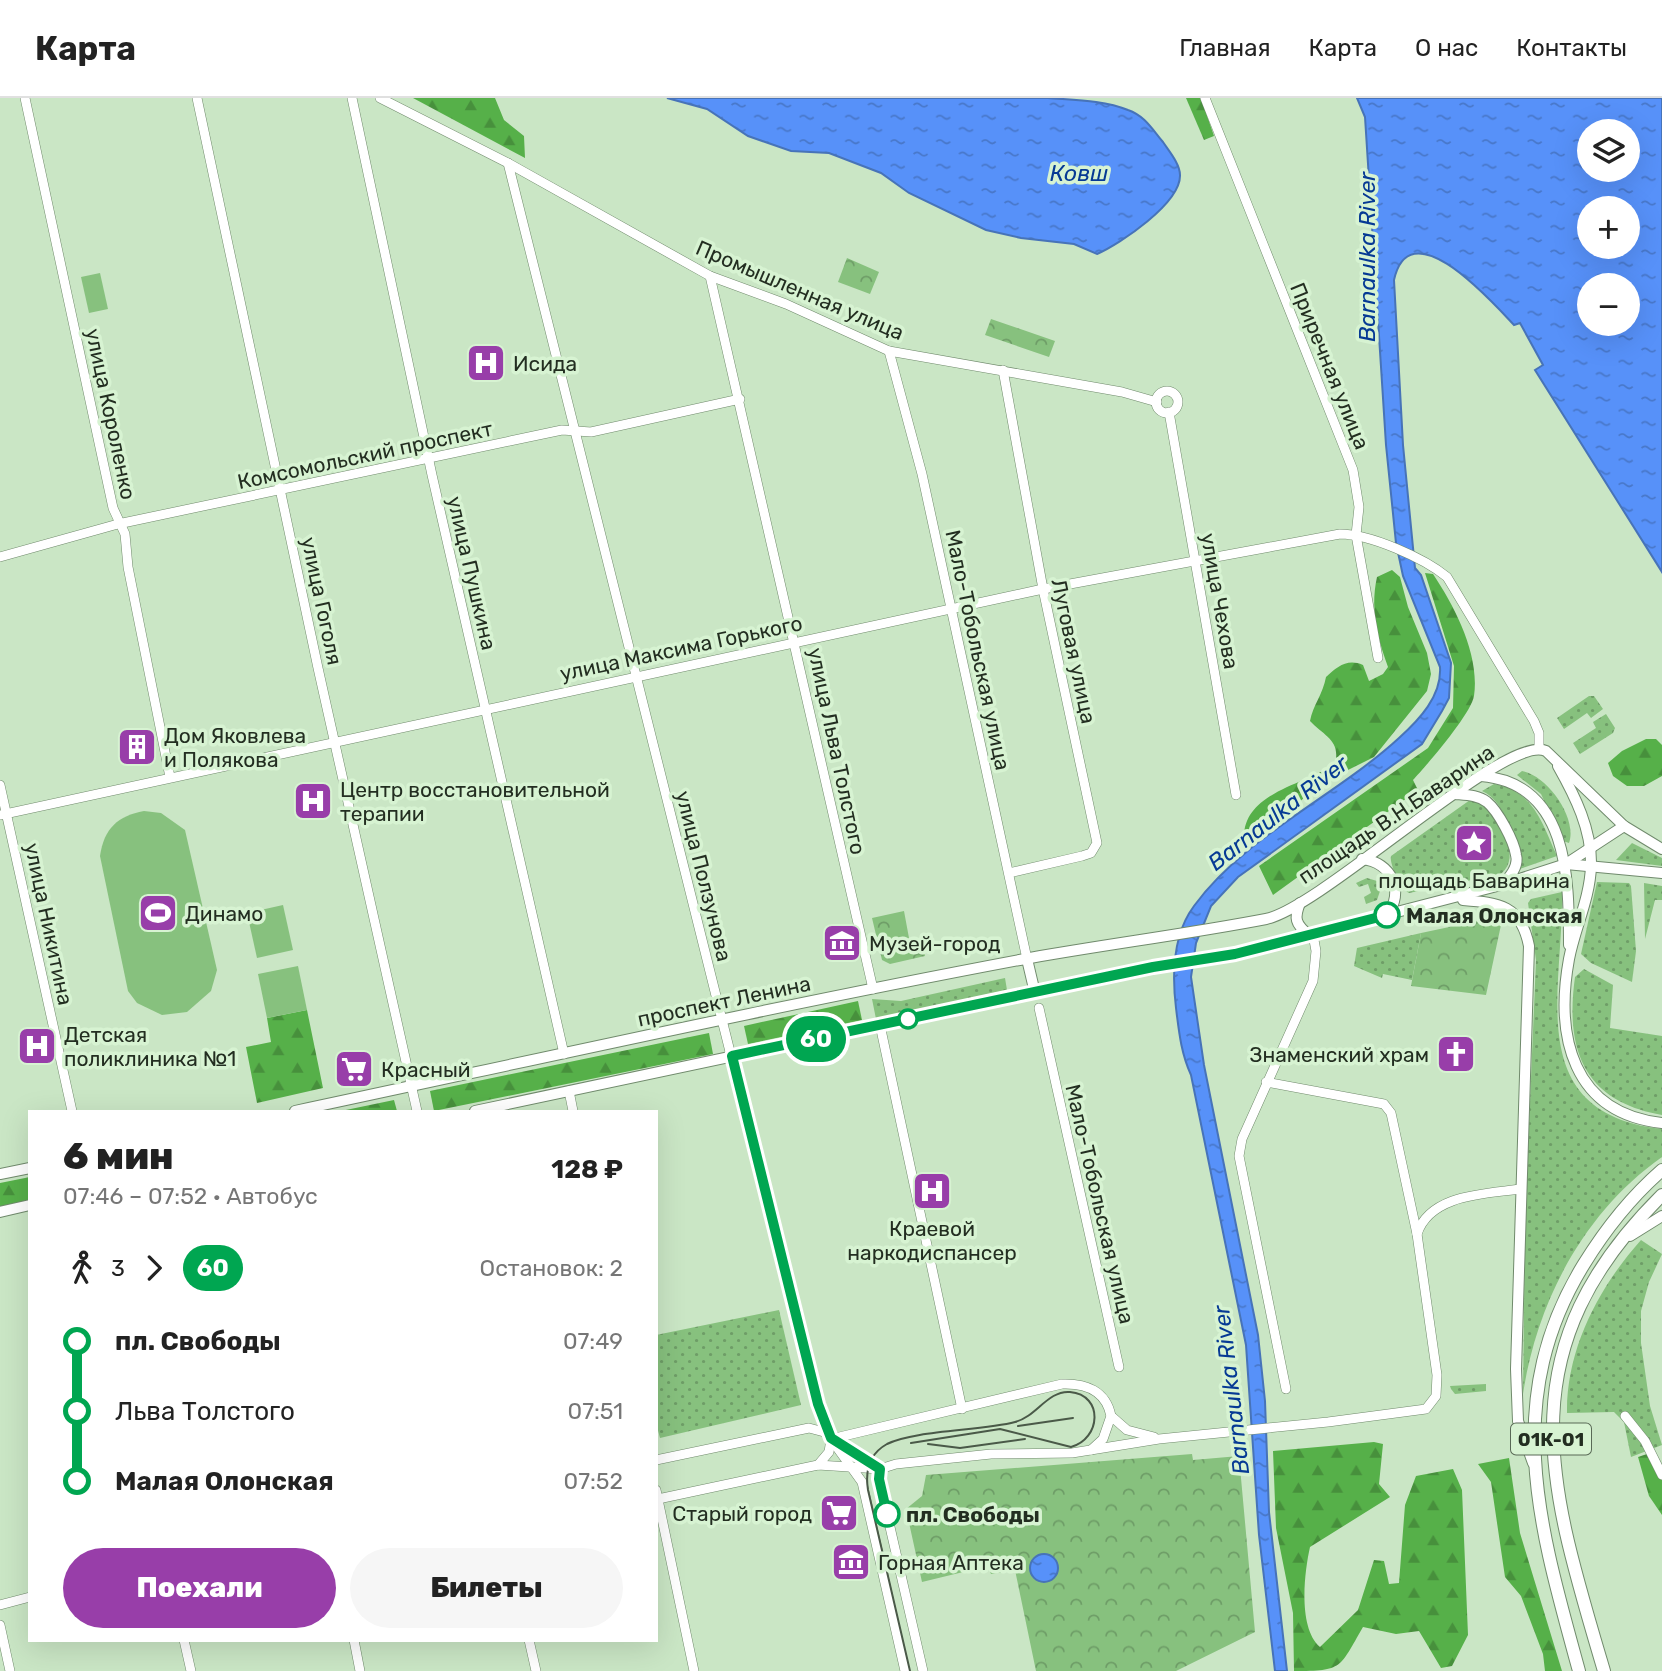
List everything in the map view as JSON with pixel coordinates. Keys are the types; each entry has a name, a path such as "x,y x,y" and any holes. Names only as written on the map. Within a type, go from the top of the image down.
{"highway":[{"name":"01К-01","path":"1579,1671 1549,1566 1533,1463 1538,1383 1560,1309 1578,1274 1633,1197 1662,1170"},
{"name":"01К-01","path":"1604,1671 1573,1564 1555,1481 1552,1406 1560,1364 1572,1325 1609,1258 1662,1195"},
{"path":"1591,1628 1613,1671"}],"main road":[{"path":"1539,748 1624,825 1662,849"},
{"name":"площадь В.Н.Баварина","path":"1162,937 1282,915 1481,776 1524,750 1539,748"},
{"path":"1553,758 1571,789 1590,848 1591,865 1569,958"},
{"path":"1481,776 1515,782 1539,800 1566,864 1569,958 1564,1010 1566,1040 1574,1066 1601,1100 1643,1121 1662,1123"},
{"path":"1455,794 1478,797 1489,804 1508,837 1517,855 1516,865 1512,875 1502,886"},
{"path":"480,1110 1153,967 1235,954 1456,899 1566,864 1624,825"},
{"path":"1363,859 1378,863 1388,871 1395,884 1396,899 1387,915"},
{"path":"1566,864 1662,873"},
{"path":"1502,886 1508,907 1522,923 1530,946 1521,1189 1518,1421 1533,1463"},
{"path":"1456,899 1508,907"},
{"path":"1300,902 1295,916 1296,923 1309,935"},
{"name":"проспект Ленина","path":"300,1110 873,989 1027,959 1162,937"},
{"path":"1027,959 1035,993"},
{"path":"0,1174 28,1168"},
{"path":"0,1212 28,1205"},
{"path":"1609,1258 1630,1236 1662,1216"}],"street":[{"name":"улица Короленко","path":"25,98 118,524 125,534 128,567 170,777"},
{"name":"улица Гоголя","path":"197,98 334,742 417,1110"},
{"name":"улица Пушкина","path":"352,98 484,709 564,1055"},
{"name":"Промышленная улица","path":"380,98 509,163 710,276 799,310 889,351 1122,392 1157,402"},
{"name":"Приречная улица","path":"1205,98 1353,470 1359,506 1356,535 1378,659"},
{"name":"улица Ползунова","path":"509,163 818,1404 831,1438 862,1482 905,1671"},
{"name":"улица Льва Толстого","path":"710,276 873,989"},
{"name":"Мало-Тобольская улица","path":"889,351 922,474 1027,959"},
{"name":"Луговая улица","path":"1003,370 1044,589 1097,843 1091,853 1009,873"},
{"path":"1163,392 1174,394 1178,403 1169,412 1160,409 1157,402 1163,392"},
{"name":"Комсомольский проспект","path":"0,557 118,524 562,430 591,432 740,399"},
{"name":"улица Чехова","path":"1169,412 1236,795"},
{"name":"улица Максима Горького","path":"3,814 795,641 1328,534 1356,535 1370,540 1426,562 1447,577 1534,721 1539,733 1539,748"},
{"name":"улица Никитина","path":"0,785 3,814 72,1110"},
{"path":"1286,1389 1239,1156 1242,1139 1266,1082 1313,981 1316,951 1314,940 1309,935"},
{"name":"Мало-Тобольская улица","path":"1039,1008 1119,1367"},
{"path":"880,1025 962,1409"},
{"path":"658,1494 818,1465 883,1471 991,1454 1056,1454 1159,1438 1426,1409 1432,1403 1438,1387 1437,1375 1417,1234 1391,1112 1384,1104 1266,1082"},
{"path":"569,1091 573,1110"},
{"path":"1417,1234 1424,1218 1439,1206 1521,1189"},
{"path":"831,1438 1062,1384 1078,1383 1093,1388 1102,1396 1111,1416 1127,1430 1159,1438"},
{"path":"1091,1450 1102,1439 1111,1416"},
{"path":"1625,1416 1645,1441 1662,1475"},
{"path":"658,1460 809,1428 818,1429 883,1471 923,1671"},
{"path":"818,1465 829,1452 831,1438"},
{"path":"658,1499 694,1671"},
{"path":"0,1605 28,1598"},
{"path":"0,1625 10,1671"},
{"path":"184,1642 191,1671"},
{"path":"354,1642 360,1671"},
{"path":"529,1642 536,1671"}],"green space":[{"path":"413,98 495,98 504,120 524,136 525,158"},
{"path":"1186,98 1201,98 1214,136 1204,140"},
{"path":"847,258 879,272 870,294 838,282"},
{"path":"100,273 108,309 89,313 81,277"},
{"path":"991,319 1055,341 1049,357 985,335"},
{"path":"1392,570 1400,577 1408,607 1427,653 1431,674 1427,691 1374,757 1320,784 1267,830 1244,837 1247,822 1254,809 1265,799 1335,764 1336,749 1326,735 1310,721 1311,715 1326,677 1338,667 1347,663 1363,665 1369,681 1383,674 1388,667 1378,634 1374,600 1377,577"},
{"path":"1425,573 1433,574 1450,601 1464,632 1475,680 1471,704 1448,739 1413,780 1418,790 1273,895 1259,866 1428,748 1453,708 1454,666"},
{"path":"1589,696 1594,696 1603,709 1591,718 1587,713 1564,729 1557,718"},
{"path":"1606,714 1615,728 1613,733 1580,754 1573,743 1596,728 1593,722"},
{"path":"1646,739 1656,739 1662,745 1662,776 1644,786 1627,786 1613,776 1608,763 1622,751"},
{"path":"1522,771 1541,780 1558,799 1569,822 1569,843 1563,841 1541,794 1517,775"},
{"path":"1494,784 1508,788 1528,801 1541,821 1557,856 1517,870 1504,814 1491,797 1482,791"},
{"path":"1470,800 1487,806 1502,831 1509,849 1507,866 1501,874 1409,893 1396,876 1391,856"},
{"name":"Динамо","path":"144,811 161,813 185,830 217,970 211,991 187,1012 162,1015 137,1003 128,991 100,856 105,838 114,825 127,816"},
{"path":"1632,843 1662,858 1662,866 1616,860"},
{"path":"1367,878 1377,881 1380,891 1377,900 1366,904 1364,897 1371,893 1368,884 1359,887 1356,883"},
{"path":"1597,882 1629,883 1631,886 1636,951 1632,982 1591,963 1581,954"},
{"path":"1644,883 1662,886 1662,900 1655,900 1645,939"},
{"path":"1562,892 1557,1006 1560,1041 1569,1073 1587,1099 1617,1118 1662,1129 1662,1157 1634,1179 1609,1204 1568,1261 1540,1325 1523,1394 1525,1220 1536,960 1528,903 1531,899"},
{"path":"283,905 293,950 257,958 247,913"},
{"path":"904,911 909,938 923,948 925,956 890,964 882,960 872,918"},
{"path":"1492,918 1501,925 1486,995 1411,986 1421,933"},
{"path":"1421,933 1412,980 1383,974 1382,978 1354,966 1357,948"},
{"path":"298,966 307,1010 267,1018 258,974"},
{"path":"1584,969 1613,985 1610,1028 1662,1036 1662,1115 1635,1108 1614,1098 1597,1084 1585,1068 1577,1049 1573,1027 1575,977"},
{"path":"1005,978 1007,990 876,1019 872,999 901,1001"},
{"path":"858,1001 862,1020 748,1044 744,1026"},
{"path":"307,1010 323,1088 257,1103 246,1047 271,1042 267,1018"},
{"path":"709,1033 713,1054 439,1110 434,1110 430,1091"},
{"path":"394,1100 397,1110 346,1110"},
{"path":"28,1177 28,1201 0,1207 0,1183"},
{"path":"1641,1240 1662,1254 1649,1282 1641,1311 1641,1343 1650,1406 1662,1445 1631,1457 1624,1422 1614,1412 1567,1413 1568,1389 1572,1366 1588,1320 1612,1278"},
{"path":"779,1310 801,1405 660,1438 658,1335"},
{"path":"1486,1384 1486,1391 1455,1394 1450,1386"},
{"path":"1374,1442 1383,1444 1379,1484 1390,1497 1310,1547 1304,1600 1308,1627 1313,1638 1320,1647 1358,1610 1374,1560 1384,1561 1389,1584 1399,1583 1405,1505 1416,1476 1453,1469 1462,1490 1468,1635 1452,1666 1441,1668 1419,1631 1396,1634 1363,1627 1344,1659 1338,1664 1322,1670 1294,1671 1293,1613 1276,1528 1273,1451"},
{"path":"1650,1453 1662,1479 1662,1515 1649,1496 1638,1457"},
{"path":"1192,1454 1193,1460 1239,1456 1255,1632 1176,1671 1036,1671 1015,1570 991,1574 988,1566 922,1582 906,1509 922,1496 926,1475"},
{"path":"1509,1458 1520,1533 1562,1671 1545,1671 1543,1654 1521,1596 1505,1577 1491,1482 1478,1464"}],"water":[{"name":"Ковш","path":"667,98 1048,98 1099,102 1128,110 1144,119 1171,153 1180,175 1178,186 1160,210 1134,232 1097,254 1074,244 1021,238 986,230 909,193 881,173 829,153 791,151 748,136 707,109"},
{"path":"1357,98 1662,98 1662,572 1535,370 1543,365 1520,323 1514,325 1452,267 1433,257 1417,254 1403,260 1394,280 1403,445 1415,568 1421,575 1451,663 1449,698 1422,744 1238,877 1211,906 1196,943 1191,977 1204,1065 1258,1335 1265,1401 1269,1512 1287,1671 1275,1671 1259,1535 1246,1345 1191,1075 1181,1042 1174,969 1178,942 1187,917 1215,881 1264,838 1399,738 1428,707 1437,688 1440,667 1403,576 1396,543 1386,445 1365,117"},
{"path":"1044,1554 1054,1558 1058,1568 1054,1578 1044,1582 1034,1578 1030,1568 1034,1558"}],"tram line":[{"path":"910,1671 868,1490 867,1476 872,1458 881,1448 899,1439 1015,1422 1029,1415 1048,1399 1062,1393 1081,1395 1089,1401 1093,1409 1093,1427 1081,1442 1071,1447 1000,1429 911,1443"},
{"path":"1018,1426 1073,1418"},
{"path":"928,1444 960,1448 1025,1439"}],"bus line":[{"name":"60","path":"887,1514 879,1479 880,1469 831,1438 818,1404 732,1056 1153,967 1235,954 1387,915"}],"place":[{"name":"Исида","path":"486,363"},
{"name":"Дом Яковлева и Полякова","path":"137,747"},
{"name":"Центр восстановительной терапии","path":"313,801"},
{"name":"площадь Баварина","path":"1474,843"},
{"name":"Динамо","path":"158,913"},
{"name":"Малая Олонская","path":"1387,915"},
{"name":"Музей-город","path":"842,943"},
{"name":"Детская поликлиника №1","path":"37,1046"},
{"name":"Знаменский храм","path":"1456,1054"},
{"name":"Красный","path":"354,1069"},
{"name":"Краевой наркодиспансер","path":"932,1191"},
{"name":"Старый город","path":"839,1513"},
{"name":"пл. Свободы","path":"887,1514"},
{"name":"Горная Аптека","path":"851,1562"}],"water label":[{"name":"Barnaulka River","path":"1367,257"},
{"name":"Barnaulka River","path":"1278,813"},
{"name":"Barnaulka River","path":"1231,1390"}]}
